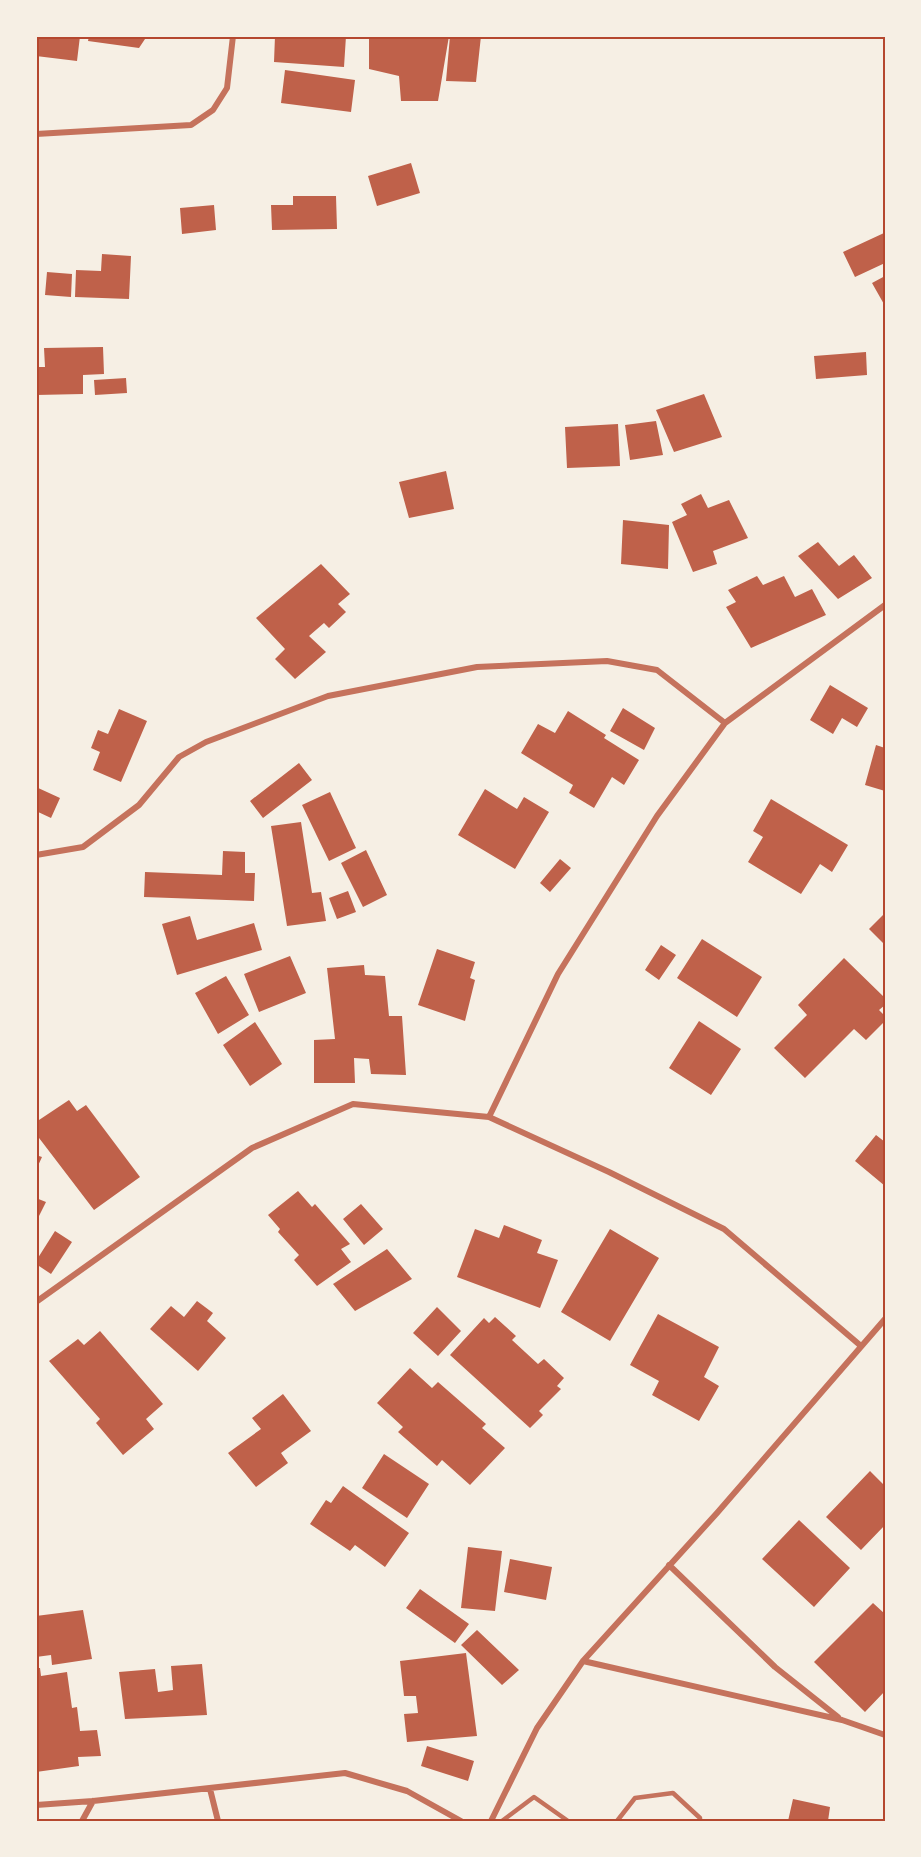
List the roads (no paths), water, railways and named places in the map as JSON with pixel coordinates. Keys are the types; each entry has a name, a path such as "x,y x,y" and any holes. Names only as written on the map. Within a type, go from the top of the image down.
{"street":[{"path":"36,134 191,125 213,110 227,88 233,36"},
{"path":"489,1117 558,974 657,816 725,723 885,604"},
{"path":"36,855 83,847 139,805 179,757 206,742 328,696 477,667 607,661 657,670 725,723"},
{"path":"36,1302 252,1148 353,1104 489,1117 609,1172 724,1229 861,1346"},
{"path":"491,1821 537,1728 583,1661 885,1319"},
{"path":"669,1565 775,1667 842,1720"},
{"path":"583,1661 842,1720 885,1735"},
{"path":"36,1805 210,1789 345,1773 406,1791 461,1821"},
{"path":"210,1789 218,1821"},
{"path":"81,1821 93,1801"}],"lane":[{"path":"617,1821 635,1798 673,1793 700,1818 700,1821"},
{"path":"502,1821 534,1797 568,1821"}]}
